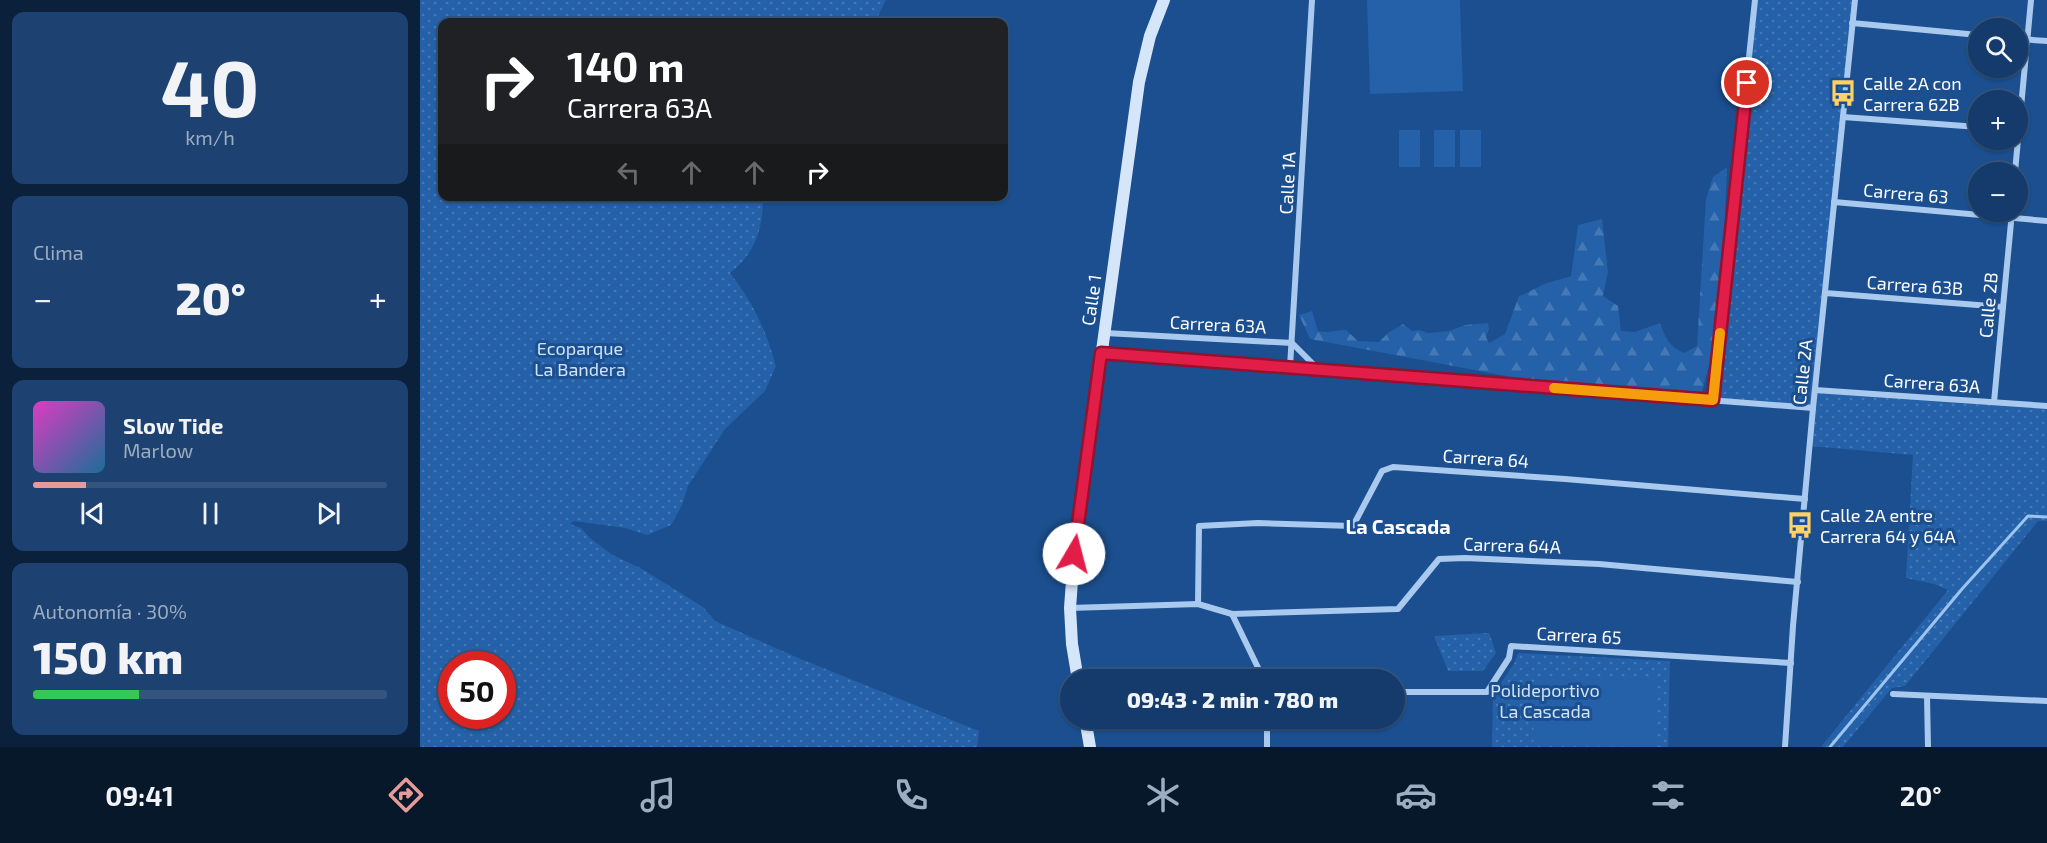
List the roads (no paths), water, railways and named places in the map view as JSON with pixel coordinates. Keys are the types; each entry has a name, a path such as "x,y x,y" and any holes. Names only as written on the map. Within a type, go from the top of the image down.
{"main road":[{"name":"Calle 1","path":"1076,669 1070,608 1074,554 1139,82 1150,36 1164,0"},
{"path":"1087,729 1090,747"}],"street":[{"name":"Calle 1A","path":"1290,368 1312,0"},
{"path":"1713,400 1755,0"},
{"name":"Calle 2A","path":"1785,747 1813,408 1855,0"},
{"path":"2028,30 2031,0"},
{"path":"1852,23 1968,34"},
{"path":"2028,40 2047,41"},
{"path":"1843,117 1968,126"},
{"name":"Carrera 63","path":"1834,201 1968,212"},
{"name":"Carrera 63","path":"2028,218 2047,221"},
{"name":"Calle 2B","path":"1994,402 2010,222"},
{"name":"Carrera 63B","path":"1825,293 2003,307"},
{"name":"Carrera 63A","path":"1105,333 1292,344"},
{"path":"1292,344 1319,370"},
{"name":"Carrera 63A","path":"1101,353 1813,408"},
{"name":"Carrera 63A","path":"1815,390 2047,406"},
{"name":"Carrera 64","path":"1198,604 1199,526 1258,523 1353,526 1382,471 1393,467 1805,500"},
{"name":"Carrera 64A","path":"1070,608 1198,604 1232,614 1398,609 1439,559 1465,558 1599,564 1798,582"},
{"path":"1232,614 1259,669"},
{"name":"Carrera 65","path":"1405,692 1487,692 1509,658 1511,646 1791,663"},
{"path":"1893,694 2047,701"},
{"path":"1927,696 1928,747"},
{"path":"1267,729 1267,747"}],"waterway":[{"path":"1830,747 1962,589 2028,516 2047,517"}],"place":[{"name":"Calle 2A con Carrera 62B","path":"1843,93"},
{"name":"Calle 2A entre Carrera 64 y 64A","path":"1800,525"}],"district":[{"name":"La Cascada","path":"1398,526"}],"park label":[{"name":"Ecoparque La Bandera","path":"580,358"},
{"name":"Polideportivo La Cascada","path":"1545,700"}]}
